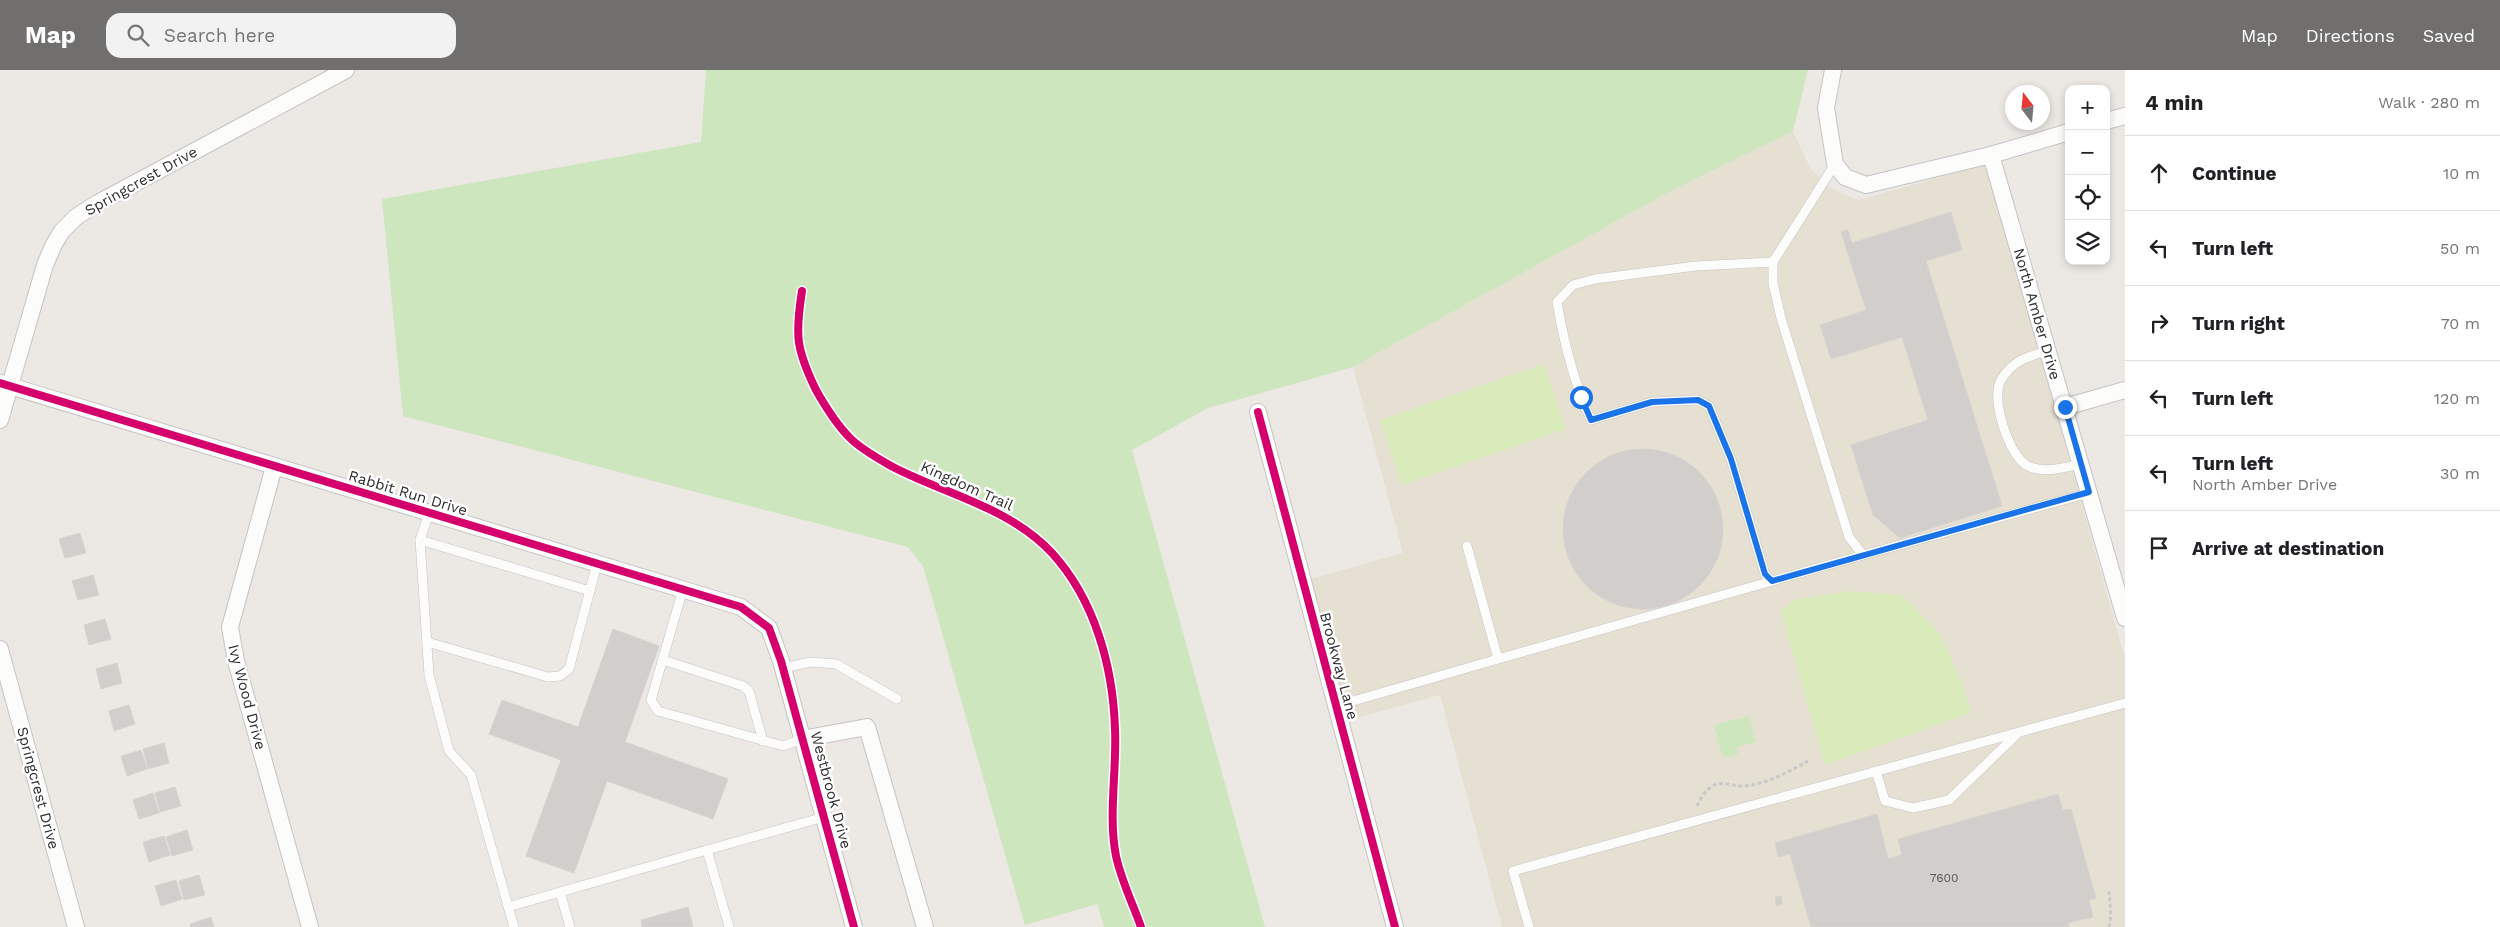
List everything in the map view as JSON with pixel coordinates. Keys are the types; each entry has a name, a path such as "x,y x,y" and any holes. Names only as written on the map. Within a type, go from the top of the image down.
{"street":[{"name":"Springcrest Drive","path":"0,420 5,384 45,264 62,231 76,217 96,204 346,70"},
{"path":"1833,70 1826,108 1835,164 1845,177 1866,186 2065,133"},
{"path":"2110,121 2125,116"},
{"name":"North Amber Drive","path":"1991,154 2125,618"},
{"name":"Rabbit Run Drive","path":"5,384 741,607 769,628 782,665"},
{"path":"2065,407 2125,390"},
{"name":"Brookway Lane","path":"1258,412 1395,927"},
{"name":"Ivy Wood Drive","path":"274,467 230,628 236,662 310,927"},
{"name":"Springcrest Drive","path":"0,649 76,927"},
{"name":"Westbrook Drive","path":"782,665 854,927"},
{"path":"802,739 867,727 925,927"}],"lane":[{"path":"1835,164 1773,262 1773,283 1781,318 1849,537 1863,555"},
{"path":"1772,581 1765,574 1731,459 1709,406 1698,400 1652,402 1591,420 1575,378 1562,331 1557,302 1573,285 1595,279 1696,266 1773,262"},
{"path":"2048,351 2022,358 2011,366 2000,381 1998,400 2006,433 2010,446 2026,465 2036,469 2056,469 2081,464"},
{"path":"1336,706 2089,492"},
{"path":"429,513 420,540 429,675 449,752 472,775 514,927"},
{"path":"420,540 590,591"},
{"path":"1466,546 1498,660"},
{"path":"427,642 548,676 560,676 569,669 597,564"},
{"path":"683,589 652,700 658,711 783,746 802,739"},
{"path":"663,660 743,686 749,691 763,741"},
{"path":"782,665 811,662 836,664 897,699"},
{"path":"1529,927 1514,871 2125,703"},
{"path":"1876,771 1886,801 1913,808 1949,800 2020,731"},
{"path":"508,907 824,817"},
{"path":"707,850 729,927"},
{"path":"560,892 570,927"}],"path":[{"path":"1697,806 1702,795 1712,787 1724,783 1741,786 1759,782 1790,772 1808,761"},
{"path":"2109,891 2111,916 2109,927"}],"shaded area":[{"path":"1793,131 1810,168 1832,189 1858,200 1987,164 2125,659 2125,927 1502,927 1440,695 1349,720 1311,579 1403,553 1353,367 1669,192"}],"green space":[{"path":"706,70 1808,70 1793,131 1669,192 1353,367 1208,408 1132,450 1265,927 1104,927 1097,904 1025,925 923,566 908,547 403,416 382,199 701,142"},
{"path":"1544,364 1566,429 1402,485 1380,420"},
{"path":"1851,591 1902,595 1940,634 1962,683 1971,713 1825,765 1781,612 1793,600"},
{"path":"1749,716 1756,742 1737,747 1738,754 1723,758 1714,725"}],"building":[{"path":"1951,212 1962,250 1926,261 2002,506 1900,538 1873,515 1851,445 1928,420 1902,337 1831,359 1820,325 1866,310 1841,232 1848,230 1852,243"},
{"path":"1651,449 1681,458 1700,472 1710,484 1717,498 1722,513 1722,545 1717,560 1710,574 1700,586 1688,596 1666,606 1651,609 1635,609 1620,606 1598,596 1576,574 1564,545 1563,521 1566,506 1576,484 1598,462 1627,450"},
{"path":"80,533 86,553 65,558 59,539"},
{"path":"93,575 99,595 78,600 72,581"},
{"path":"105,619 111,639 89,645 84,625"},
{"path":"613,629 659,646 625,742 728,779 713,819 607,781 574,873 526,856 561,760 489,734 502,700 578,727"},
{"path":"117,663 122,683 101,689 96,669"},
{"path":"129,705 135,724 114,731 109,711"},
{"path":"164,743 169,763 148,769 143,749"},
{"path":"141,750 147,769 127,776 121,756"},
{"path":"175,787 181,806 160,812 155,793"},
{"path":"153,793 159,813 139,819 133,800"},
{"path":"2058,794 2063,810 2071,809 2096,898 2089,900 2093,917 2068,923 2069,927 1811,927 1790,854 1778,857 1775,843 1877,814 1888,859 1902,855 1898,839"},
{"path":"187,830 193,850 172,856 166,837"},
{"path":"164,836 170,855 149,862 143,842"},
{"path":"199,875 205,895 184,900 179,881"},
{"path":"176,880 182,899 161,906 155,886"},
{"path":"1781,896 1782,904 1776,906 1775,897"},
{"path":"688,907 693,927 642,927 641,920"},
{"path":"211,917 214,927 191,927 190,924"}],"cycle path":[{"name":"Kingdom Trail","path":"802,291 798,331 804,363 816,390 845,433 865,450 893,467 977,503 1017,524 1052,553 1080,592 1099,635 1106,658 1115,729 1114,841 1121,874 1141,927"},
{"path":"0,383 741,607 769,628 781,661 854,927"},
{"path":"1258,412 1395,927"}],"route":[{"path":"1581,397 1591,420 1652,402 1698,400 1709,406 1731,459 1765,574 1772,581 1785,579 1863,555 1944,534 2089,492 2065,407"}]}
